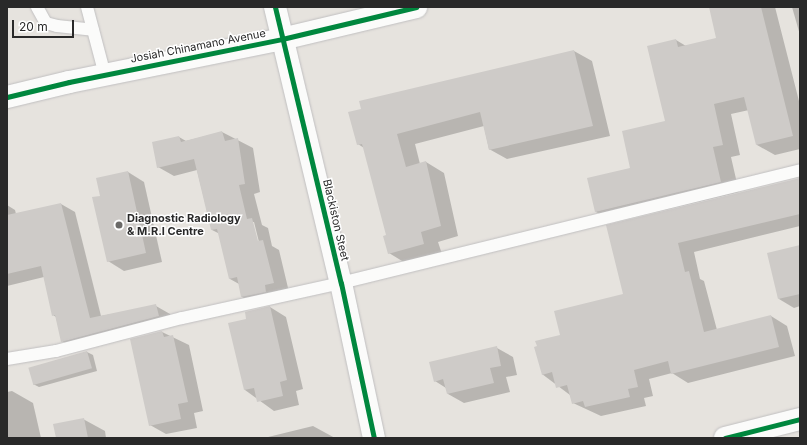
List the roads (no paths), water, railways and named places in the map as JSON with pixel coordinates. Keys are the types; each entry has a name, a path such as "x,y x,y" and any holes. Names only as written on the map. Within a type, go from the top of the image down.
{"street":[{"name":"Blackiston Steet","path":"274,7 341,283 374,438"},
{"name":"Josiah Chinamano Avenue","path":"7,97 106,75 282,40 416,7"},
{"path":"725,438 800,420"}],"lane":[{"path":"37,7 46,23 57,26 93,30"},
{"path":"87,7 106,75"},
{"path":"7,359 56,351 182,318 341,283 800,170"}],"place":[{"name":"Diagnostic Radiology & M.R.I Centre","path":"119,225"}]}
